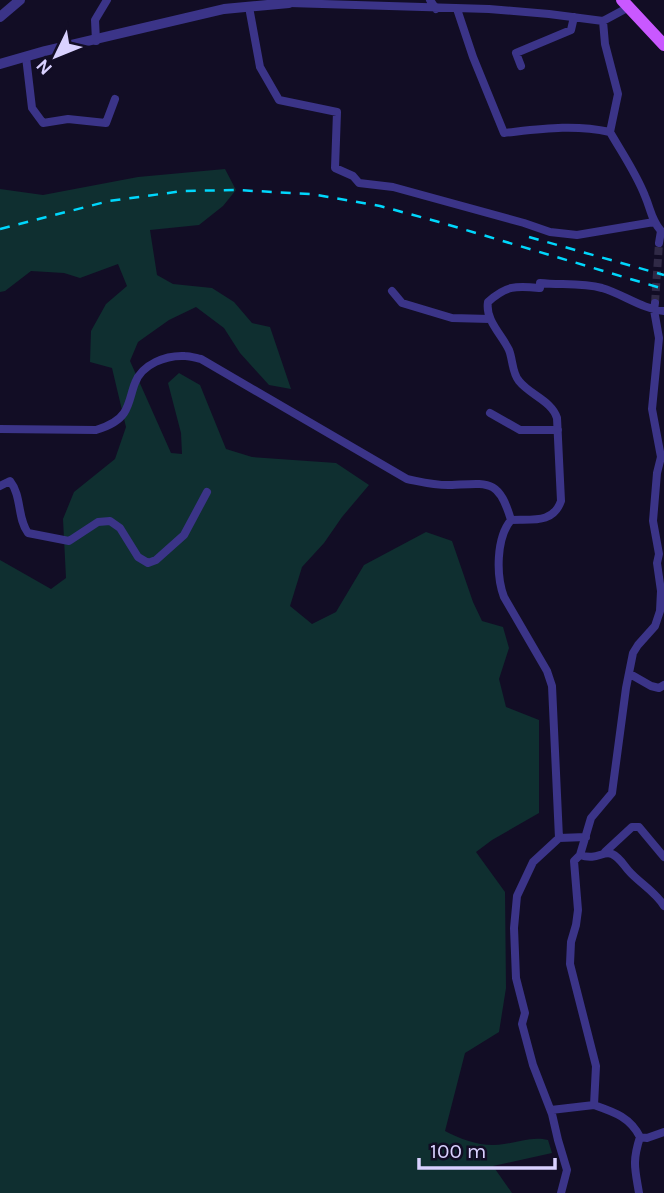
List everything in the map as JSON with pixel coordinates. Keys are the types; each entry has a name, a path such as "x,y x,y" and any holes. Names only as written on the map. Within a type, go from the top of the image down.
{"main road":[{"path":"626,4 664,44"}],"street":[{"path":"0,17 20,0"},
{"path":"96,41 95,20 107,0"},
{"path":"430,0 436,9"},
{"path":"489,9 499,0"},
{"path":"0,64 45,51 253,4 291,1 436,9 489,9 603,21 626,4"},
{"path":"253,4 260,67 279,100 337,112 335,168 353,176 359,183 393,187 550,232 577,235 654,222"},
{"path":"457,9 504,133 562,127 590,127 610,132"},
{"path":"521,66 516,53 571,30 574,17"},
{"path":"603,21 604,44 618,94 610,132 645,196 654,222 663,231 659,243"},
{"path":"26,57 32,108 43,123 68,119 106,123 115,99"},
{"path":"540,288 540,283 586,285 620,294 664,312"},
{"path":"554,290 514,286 504,289 488,302 487,309 510,352 516,378 555,412 558,430 559,508 555,514 548,517 511,520 505,527 500,548 500,585 547,671 552,686 559,838"},
{"path":"392,291 402,303 452,318 490,319"},
{"path":"594,1105 596,1066 570,964 571,942 578,910 574,862 580,855 591,818 612,793 633,653 638,645 659,628 659,554 653,521 661,457 652,409 659,338 654,307"},
{"path":"0,429 96,430 110,425 122,416 141,372 165,359 186,356 201,359 407,479 443,485 485,483 499,494 511,520"},
{"path":"490,413 520,430 558,430"},
{"path":"0,486 10,481 15,487 22,525 28,533 69,541 98,522 110,521 120,528 138,557 148,564 184,535 206,492"},
{"path":"629,674 651,686 660,688 664,685"},
{"path":"580,855 598,857 632,827 639,827 664,857"},
{"path":"561,1193 567,1170 551,1110 533,1065 522,1024 525,1013 516,978 514,928 517,896 533,862 559,838 586,837"},
{"path":"605,852 618,858 630,873 663,900"},
{"path":"551,1110 594,1105 618,1114 635,1126 640,1137 634,1166 639,1193"},
{"path":"640,1137 647,1138 664,1132"}],"green space":[{"path":"225,169 236,190 223,206 199,225 150,230 157,275 173,284 212,288 234,302 252,323 270,327 291,389 269,385 240,353 224,328 196,307 169,320 138,342 130,361 171,453 182,454 181,433 168,383 179,373 200,385 226,449 252,457 336,463 369,485 302,567 290,606 312,624 336,612 364,565 426,532 452,541 482,621 503,627 509,648 499,679 506,707 539,720 539,813 476,852 505,892 506,988 499,1032 465,1053 445,1131 466,1140 489,1145 531,1139 548,1140 552,1153 493,1166 512,1193 0,1193 0,560 51,589 66,578 63,519 74,492 115,459 126,427 112,368 90,362 91,331 106,304 127,286 118,264 80,278 64,273 31,271 0,292 0,189 43,195 138,177"}],"tunnel":[{"path":"655,303 659,243"}],"railway":[{"path":"0,229 109,201 183,191 236,190 311,194 380,206 664,289"},
{"path":"529,237 664,275"}]}
